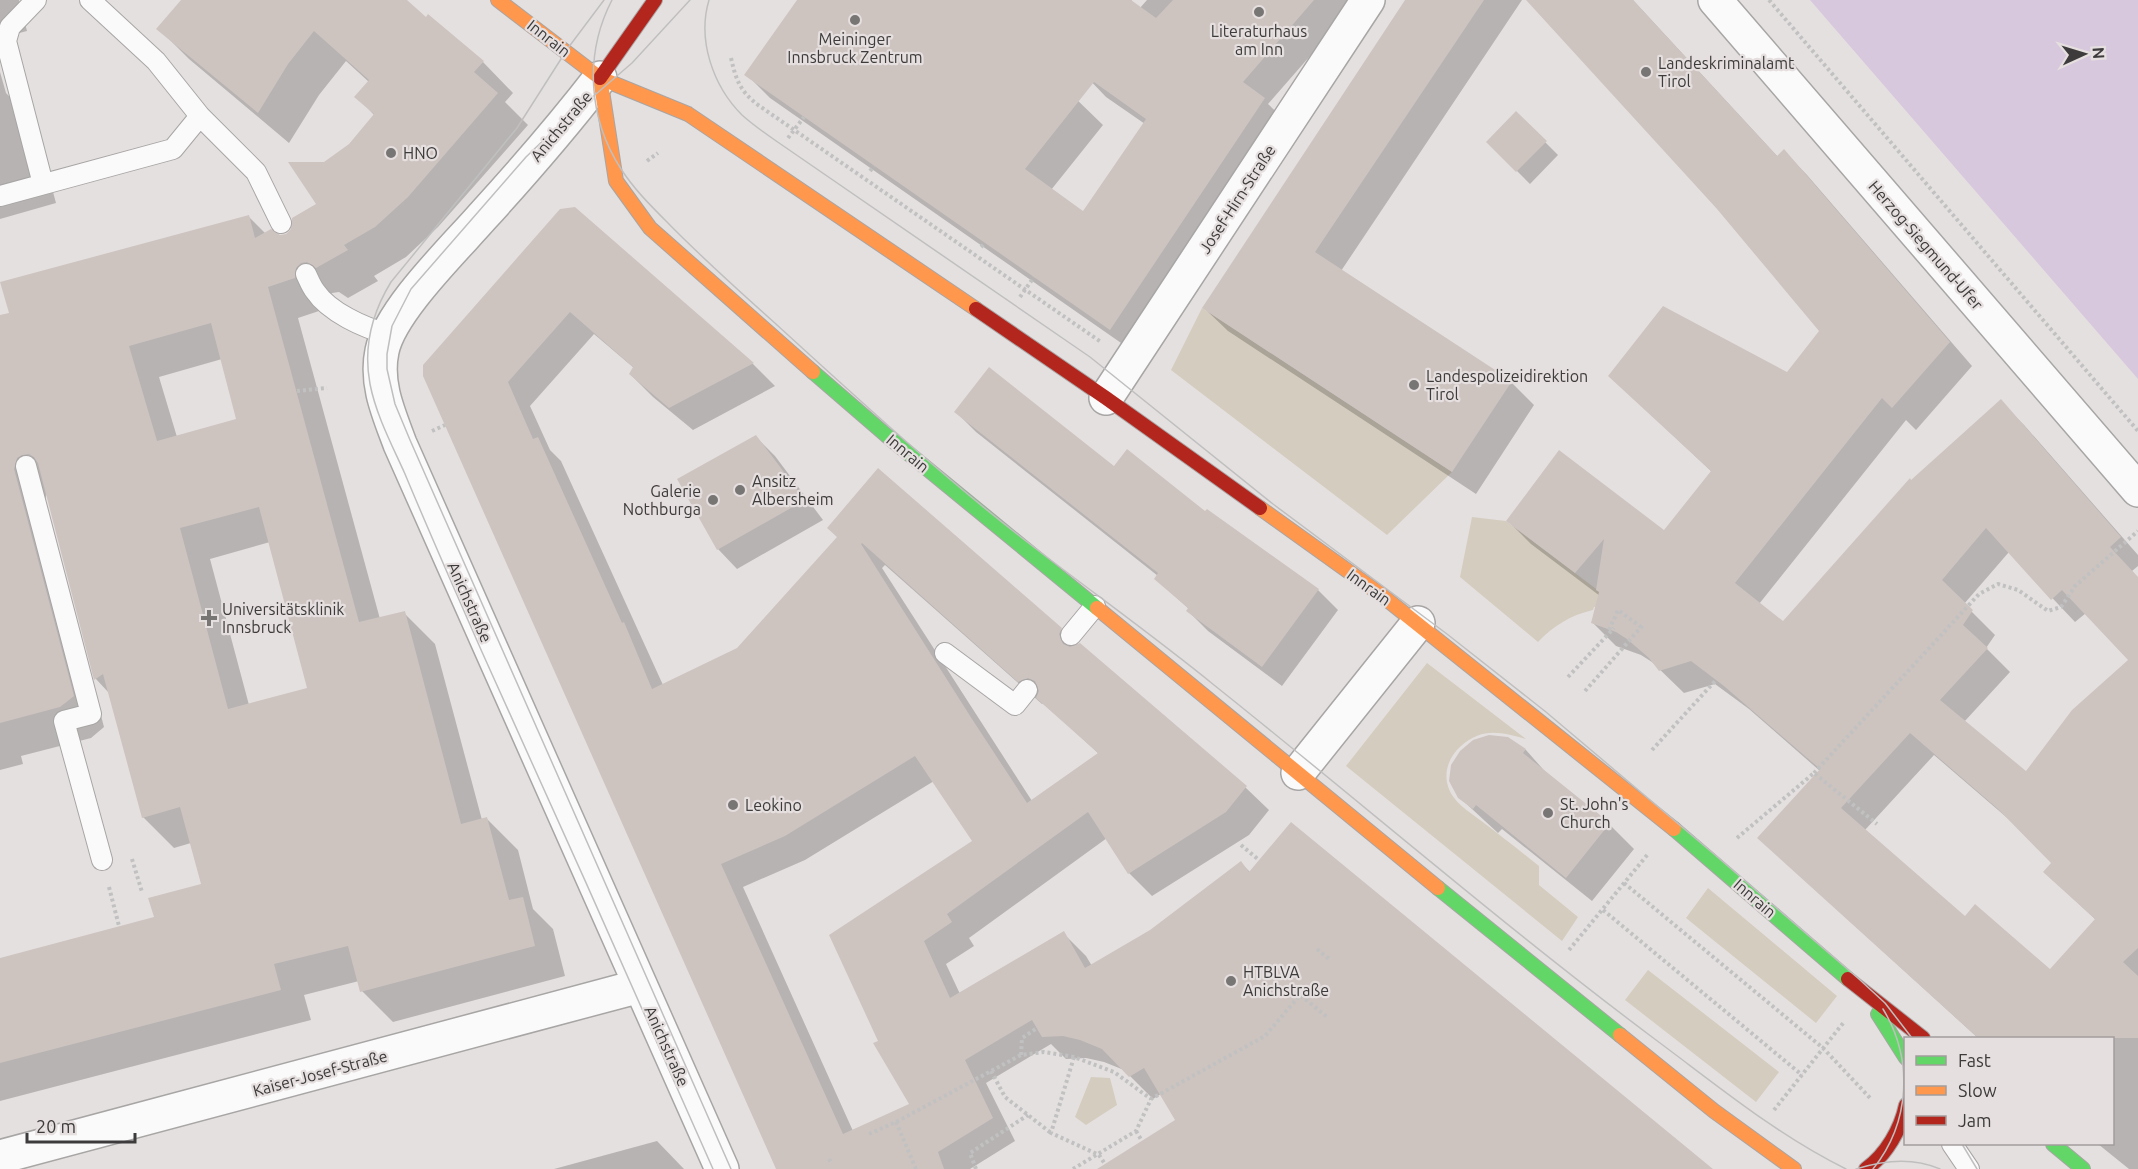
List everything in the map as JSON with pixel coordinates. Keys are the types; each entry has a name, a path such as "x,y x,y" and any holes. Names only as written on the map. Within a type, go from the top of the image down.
{"main road":[{"name":"Innrain","path":"498,0 600,78 688,114 1106,398 1418,623 1711,860 1866,994 1922,1037"},
{"path":"600,78 655,0"},
{"name":"Innrain","path":"600,78 616,181 650,228 709,282 886,435 1298,774 1751,1139 1794,1169"},
{"path":"1866,994 1904,1056"},
{"path":"1866,1169 1876,1162 1902,1123 1904,1111"},
{"path":"2055,1145 2083,1169"}],"street":[{"name":"Josef-Hirn-Straße","path":"1106,398 1368,0"},
{"name":"Herzog-Siegmund-Ufer","path":"1715,0 2138,490"},
{"name":"Anichstraße","path":"600,78 529,165 406,304 388,334 382,350 381,383 392,422 722,1169"},
{"path":"1298,774 1418,623"},
{"name":"Kaiser-Josef-Straße","path":"0,1157 640,986"}],"lane":[{"path":"36,0 10,27 6,40 43,184"},
{"path":"90,0 156,61 200,116 256,172 281,223"},
{"path":"0,196 173,149 200,116"},
{"path":"306,274 315,291 327,305 370,330 388,334"},
{"path":"26,466 91,714 64,721 102,860"},
{"path":"1071,635 1095,606"},
{"path":"945,654 1015,705 1027,690"},
{"path":"1953,1145 1969,1169"}],"path":[{"path":"1769,0 2138,431"},
{"path":"731,58 735,78 746,95 1110,348"},
{"path":"788,138 804,117"},
{"path":"870,171 874,166"},
{"path":"981,247 985,243"},
{"path":"297,391 327,388"},
{"path":"1711,860 1814,773 1979,594 1998,584 2018,590 2048,611 2061,607 2075,586 2138,531"},
{"path":"1585,691 1642,626 1618,610 1608,634"},
{"path":"1568,677 1614,628"},
{"path":"1652,750 1716,680"},
{"path":"1814,773 1877,824"},
{"path":"1548,976 1670,827"},
{"path":"1241,845 1259,860"},
{"path":"102,860 119,926"},
{"path":"1624,883 1823,1048 1871,1099"},
{"path":"1603,910 1802,1075"},
{"path":"1317,949 1329,959"},
{"path":"1751,1139 1866,994"},
{"path":"1073,1169 1136,1131 1151,1099 1265,1036 1300,995 1327,1017"},
{"path":"1021,1055 1022,1038 1037,1028"},
{"path":"869,1134 896,1122 1021,1055 1044,1052 1074,1057 1114,1072 1151,1099"},
{"path":"1051,1133 1074,1057"},
{"path":"991,1071 1005,1097 1051,1133 1099,1155 1105,1164"},
{"path":"976,1169 970,1153 1028,1115"},
{"path":"896,1122 916,1169"},
{"path":"1136,1131 1142,1141"}],"shaded area":[{"path":"1810,0 2138,0 2138,379"},
{"path":"1202,308 1452,472 1387,535 1171,370"},
{"path":"1472,517 1506,521 1616,604 1611,610 1594,607 1593,610 1570,618 1556,626 1538,642 1460,577"},
{"path":"1427,663 1526,739 1492,733 1469,740 1461,746 1448,764 1448,786 1463,808 1539,866 1539,885 1578,917 1562,941 1346,766"},
{"path":"1708,888 1837,996 1816,1023 1686,918"},
{"path":"1648,970 1779,1072 1756,1102 1625,1000"},
{"path":"1091,1077 1110,1078 1117,1105 1086,1125 1075,1117"}],"building":[{"name":"Universitätsklinik Innsbruck","path":"181,0 407,0 426,17 428,14 484,61 474,72 498,93 408,197 375,227 344,245 348,250 316,268 307,262 301,263 296,268 295,278 268,287 359,622 405,611 461,824 487,817 509,900 523,897 535,946 360,992 348,946 274,964 281,990 0,1063 0,958 154,917 148,898 201,884 180,807 142,818 103,674 94,680 38,463 29,454 17,458 14,469 74,696 60,707 0,723 0,315 9,313 0,282 249,215 255,238 271,229 280,235 286,234 291,229 292,218 316,204 288,162 324,162 349,144 374,114 354,97 369,80 314,31 288,64 258,113 156,29","holes":["211,323 236,419 157,441 129,346","259,507 307,688 228,709 180,528"]},
{"path":"797,0 1131,0 1156,18 1173,0 1314,0 1243,82 1265,98 1110,330 744,75","holes":["1094,82 1146,119 1083,211 1025,169"]},
{"path":"1405,0 1484,0 1315,252 1512,381 1452,472 1202,308"},
{"path":"1526,0 1633,0 1777,156 1784,149 1950,342 1892,408 1882,398 1735,583 1783,621 1910,478 1911,480 2001,399 2121,537 2110,547 2138,577 2138,948 2123,962 2138,976 2138,1038 1977,1037 1757,838 1820,769 1724,686 1691,661 1659,671 1649,658 1627,639 1616,632 1591,623 1599,592 1596,590 1604,539 1575,573 1506,521 1559,450 1664,530 1711,471 1608,376 1663,306 1787,372 1819,331 1717,209","holes":["1986,528 2051,600 2062,590 2128,660 2072,710 2026,771 1940,700 1988,648 1963,625 1973,610 1942,580","1910,733 1998,809 2051,863 2043,872 2095,919 2050,969 1975,904 1965,916 1841,808"]},
{"path":"1516,111 1547,141 1516,172 1486,142"},
{"path":"575,207 754,363 669,408 629,374 633,367 570,312 508,382 533,439 538,437 622,623 624,622 652,689 737,648 837,537 827,528 878,468 1062,628 1059,634 1063,644 1070,647 1080,643 1247,786 1226,812 1128,874 1088,812 947,914 952,922 924,941 950,998 1064,931 1085,968 1150,930 1241,861 1249,872 1291,822 1713,1169 1097,1169 1175,1120 1144,1068 1129,1077 1102,1049 1063,1036 1042,1037 1032,1020 965,1060 993,1118 938,1152 944,1169 776,1169 423,376 423,365 560,209","holes":["862,543 1018,682 1028,678 1035,681 1039,691 1036,698 1098,753 1027,803","915,756 972,841 829,935 878,1041 873,1043 909,1104 843,1134 721,864 785,836"]},
{"path":"989,367 1114,466 1127,449 1205,511 1207,509 1319,589 1262,667 1186,611 1188,608 1154,579 1158,573 954,412"},
{"name":"Ansitz Albersheim","path":"756,435 805,500 717,550 677,479"},
{"name":"St. John's Church","path":"1489,735 1508,737 1526,749 1523,753 1610,823 1566,878 1476,805 1473,809 1458,798 1449,781 1451,765 1460,751 1473,740"}],"tram line":[{"path":"604,0 568,48 517,128 391,282 374,318 369,344 368,370 376,407 385,430 713,1169"},
{"path":"612,0 597,42 594,64 596,107 602,129 621,169 642,197 707,261 895,432 1017,534 1190,666 1600,997 1748,1109 1796,1141 1846,1169"},
{"path":"690,0 632,63 526,157 411,289 392,326 387,369 395,404 410,440 731,1169"},
{"path":"709,0 705,31 710,62 723,90 742,115 1090,357 1273,504 1447,634 1546,712 1859,979 1885,1003 1911,1037"},
{"path":"1873,1169 1895,1132 1904,1091 1900,1049 1883,1009"},
{"path":"1963,1145 1977,1169"},
{"path":"1856,1169 1898,1161 1909,1161 1940,1169"}],"traffic: fast":[{"path":"813,372 1097,608"},
{"path":"1674,829 1848,979"},
{"path":"1438,888 1620,1035"},
{"path":"1878,1014 1904,1055"},
{"path":"2054,1145 2083,1169"}],"traffic: slow":[{"path":"498,0 600,78"},
{"path":"600,78 616,181 650,228 813,372"},
{"path":"600,78 688,114 976,309"},
{"path":"1260,508 1380,594 1674,829"},
{"path":"1097,608 1438,888"},
{"path":"1620,1035 1714,1111 1794,1169"}],"traffic: jam":[{"path":"600,78 655,0"},
{"path":"976,309 1260,508"},
{"path":"1848,979 1922,1037"},
{"path":"1866,1169 1892,1141 1904,1111"}],"place":[{"name":"Literaturhaus am Inn","path":"1259,12"},
{"name":"Meininger Innsbruck Zentrum","path":"855,20"},
{"name":"Landeskriminalamt Tirol","path":"1646,72"},
{"name":"HNO","path":"391,153"},
{"name":"Landespolizeidirektion Tirol","path":"1414,385"},
{"name":"Ansitz Albersheim","path":"740,490"},
{"name":"Galerie Nothburga","path":"713,500"},
{"name":"Universitätsklinik Innsbruck","path":"209,618"},
{"name":"Leokino","path":"733,805"},
{"name":"St. John's Church","path":"1548,813"},
{"name":"HTBLVA Anichstraße","path":"1231,981"}]}
